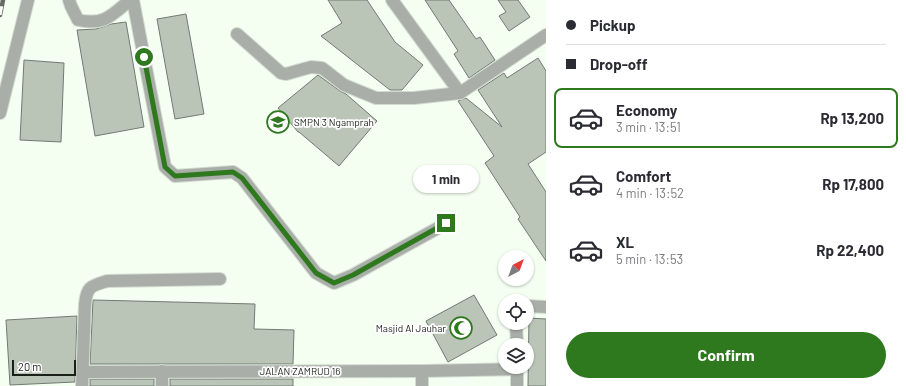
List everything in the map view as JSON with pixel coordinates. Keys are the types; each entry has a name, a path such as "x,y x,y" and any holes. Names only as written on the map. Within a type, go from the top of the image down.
{"street":[{"path":"0,113 28,0"},
{"path":"69,0 78,20 90,23 106,20 130,0"},
{"path":"134,0 165,167 175,176 233,172 242,178 316,273 334,283 353,275 446,223"},
{"path":"392,0 460,93"},
{"path":"237,34 280,73 286,74 312,67 322,68 344,85 376,98 414,98 460,93 546,35"},
{"path":"82,386 85,304 86,294 91,286 107,281 220,279"},
{"path":"534,306 546,307"},
{"name":"JALAN ZAMRUD 16","path":"83,372 422,371 498,369"},
{"path":"162,371 162,386"},
{"path":"422,371 422,386"},
{"path":"517,374 517,386"}],"building":[{"path":"328,0 367,0 395,42 423,65 402,90 390,90 321,36 342,23"},
{"path":"425,0 449,0 476,39 480,37 495,60 469,78 454,54 458,51"},
{"path":"498,0 518,0 530,17 509,31 499,16 506,12"},
{"path":"186,14 204,114 175,119 157,19"},
{"path":"126,22 144,127 95,136 77,30 96,29 111,24"},
{"path":"538,58 546,71 546,152 528,164 546,192 546,261 518,219 520,217 485,163 494,156 458,101 466,98 502,127 478,90 504,73 507,78"},
{"path":"24,60 64,63 61,142 20,140"},
{"path":"318,75 346,94 377,121 339,166 298,132 278,108"},
{"name":"Masjid Al Jauhar","path":"474,295 497,335 448,362 426,321"},
{"path":"93,300 255,304 254,329 294,330 293,364 90,364"},
{"path":"77,316 75,382 10,385 6,320"},
{"path":"534,318 546,319 546,386 528,386 528,374 534,374 534,338 529,338 529,330 534,330"},
{"path":"90,379 154,379 154,386 90,386"},
{"path":"170,379 293,379 293,386 170,386"}],"railway":[{"path":"0,15 3,0"}],"place":[{"name":"SMPN 3 Ngamprah","path":"278,122"},
{"name":"Masjid Al Jauhar","path":"461,328"}],"route":[{"path":"144,57 165,167 175,176 233,172 242,178 316,273 334,283 353,275 446,223"}]}
